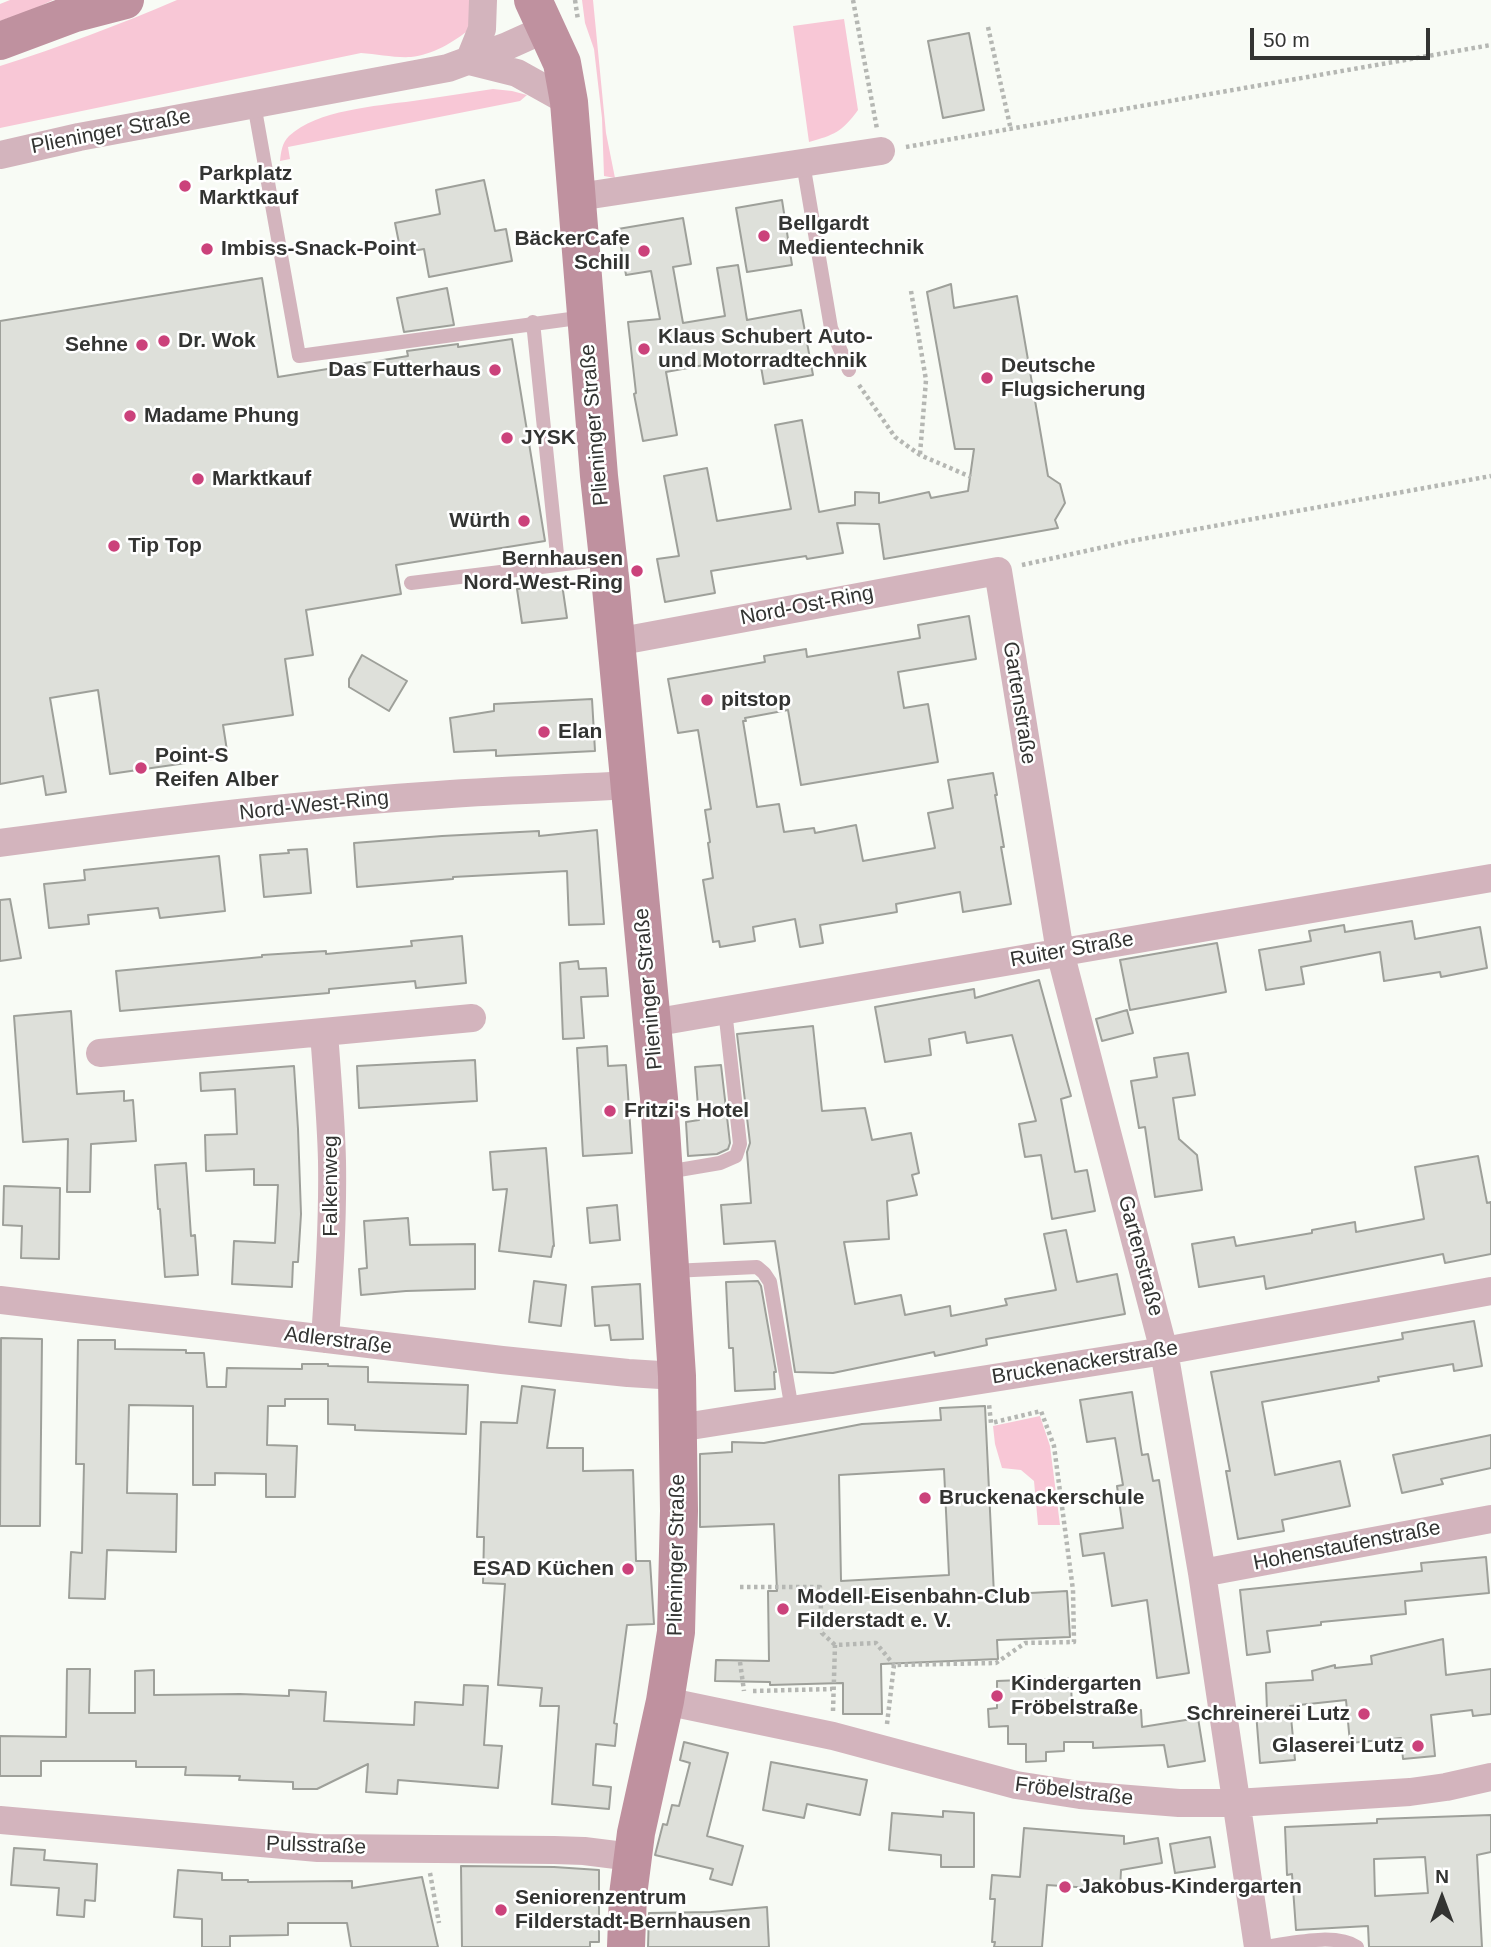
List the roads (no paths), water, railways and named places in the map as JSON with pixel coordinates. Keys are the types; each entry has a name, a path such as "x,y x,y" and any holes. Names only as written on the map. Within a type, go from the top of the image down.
{"main road":[{"path":"0,41 85,6 125,0"},
{"name":"Plieninger Straße","path":"506,0 539,14 562,63 569,102 607,559 665,1172 677,1376 678,1610 674,1654 632,1857 626,1947"}],"street":[{"path":"469,61 482,29 483,0"},
{"name":"Plieninger Straße","path":"0,155 79,136 418,75 469,61 539,14"},
{"name":"Plieninger Straße","path":"469,61 517,73 569,102"},
{"path":"578,197 881,151"},
{"name":"Nord-Ost-Ring","path":"616,642 998,571"},
{"name":"Gartenstraße","path":"998,571 1060,952 1164,1351 1261,1947"},
{"name":"Nord-West-Ring","path":"0,843 214,816 372,800 630,785"},
{"name":"Ruiter Straße","path":"652,1023 1491,878"},
{"path":"100,1053 472,1018"},
{"name":"Falkenweg","path":"324,1032 332,1162 325,1339"},
{"name":"Bruckenackerstraße","path":"678,1428 1164,1351 1491,1291"},
{"name":"Adlerstraße","path":"0,1300 565,1367 677,1376"},
{"name":"Hohenstaufenstraße","path":"1202,1573 1491,1519"},
{"name":"Fröbelstraße","path":"665,1702 833,1736 1046,1791 1179,1804 1236,1804 1410,1792 1491,1777"},
{"name":"Pulsstraße","path":"0,1819 318,1848 554,1850 632,1857"}],"lane":[{"path":"254,104 299,356 586,316"},
{"path":"803,163 831,328 849,370"},
{"path":"533,323 558,564"},
{"path":"411,583 607,559"},
{"path":"665,1172 720,1163 736,1156 740,1144 725,1010"},
{"path":"671,1271 757,1267 764,1273 770,1282 792,1410"},
{"path":"1261,1947 1326,1940 1346,1941 1357,1947"}],"place":[{"name":"Parkplatz Marktkauf","path":"185,186"},
{"name":"Bellgardt Medientechnik","path":"764,236"},
{"name":"Imbiss-Snack-Point","path":"207,249"},
{"name":"BäckerCafe Schill","path":"644,251"},
{"name":"Dr. Wok","path":"164,341"},
{"name":"Sehne","path":"142,345"},
{"name":"Klaus Schubert Auto- und Motorradtechnik","path":"644,349"},
{"name":"Das Futterhaus","path":"495,370"},
{"name":"Deutsche Flugsicherung","path":"987,378"},
{"name":"Madame Phung","path":"130,416"},
{"name":"JYSK","path":"507,438"},
{"name":"Marktkauf","path":"198,479"},
{"name":"Würth","path":"524,521"},
{"name":"Tip Top","path":"114,546"},
{"name":"Bernhausen Nord-West-Ring","path":"637,571"},
{"name":"pitstop","path":"707,700"},
{"name":"Elan","path":"544,732"},
{"name":"Point-S Reifen Alber","path":"141,768"},
{"name":"Fritzi's Hotel","path":"610,1111"},
{"name":"Bruckenackerschule","path":"925,1498"},
{"name":"ESAD Küchen","path":"628,1569"},
{"name":"Modell-Eisenbahn-Club Filderstadt e. V.","path":"783,1609"},
{"name":"Kindergarten Fröbelstraße","path":"997,1696"},
{"name":"Schreinerei Lutz","path":"1364,1714"},
{"name":"Glaserei Lutz","path":"1418,1746"},
{"name":"Jakobus-Kindergarten","path":"1065,1887"},
{"name":"Seniorenzentrum Filderstadt-Bernhausen","path":"501,1910"}]}
